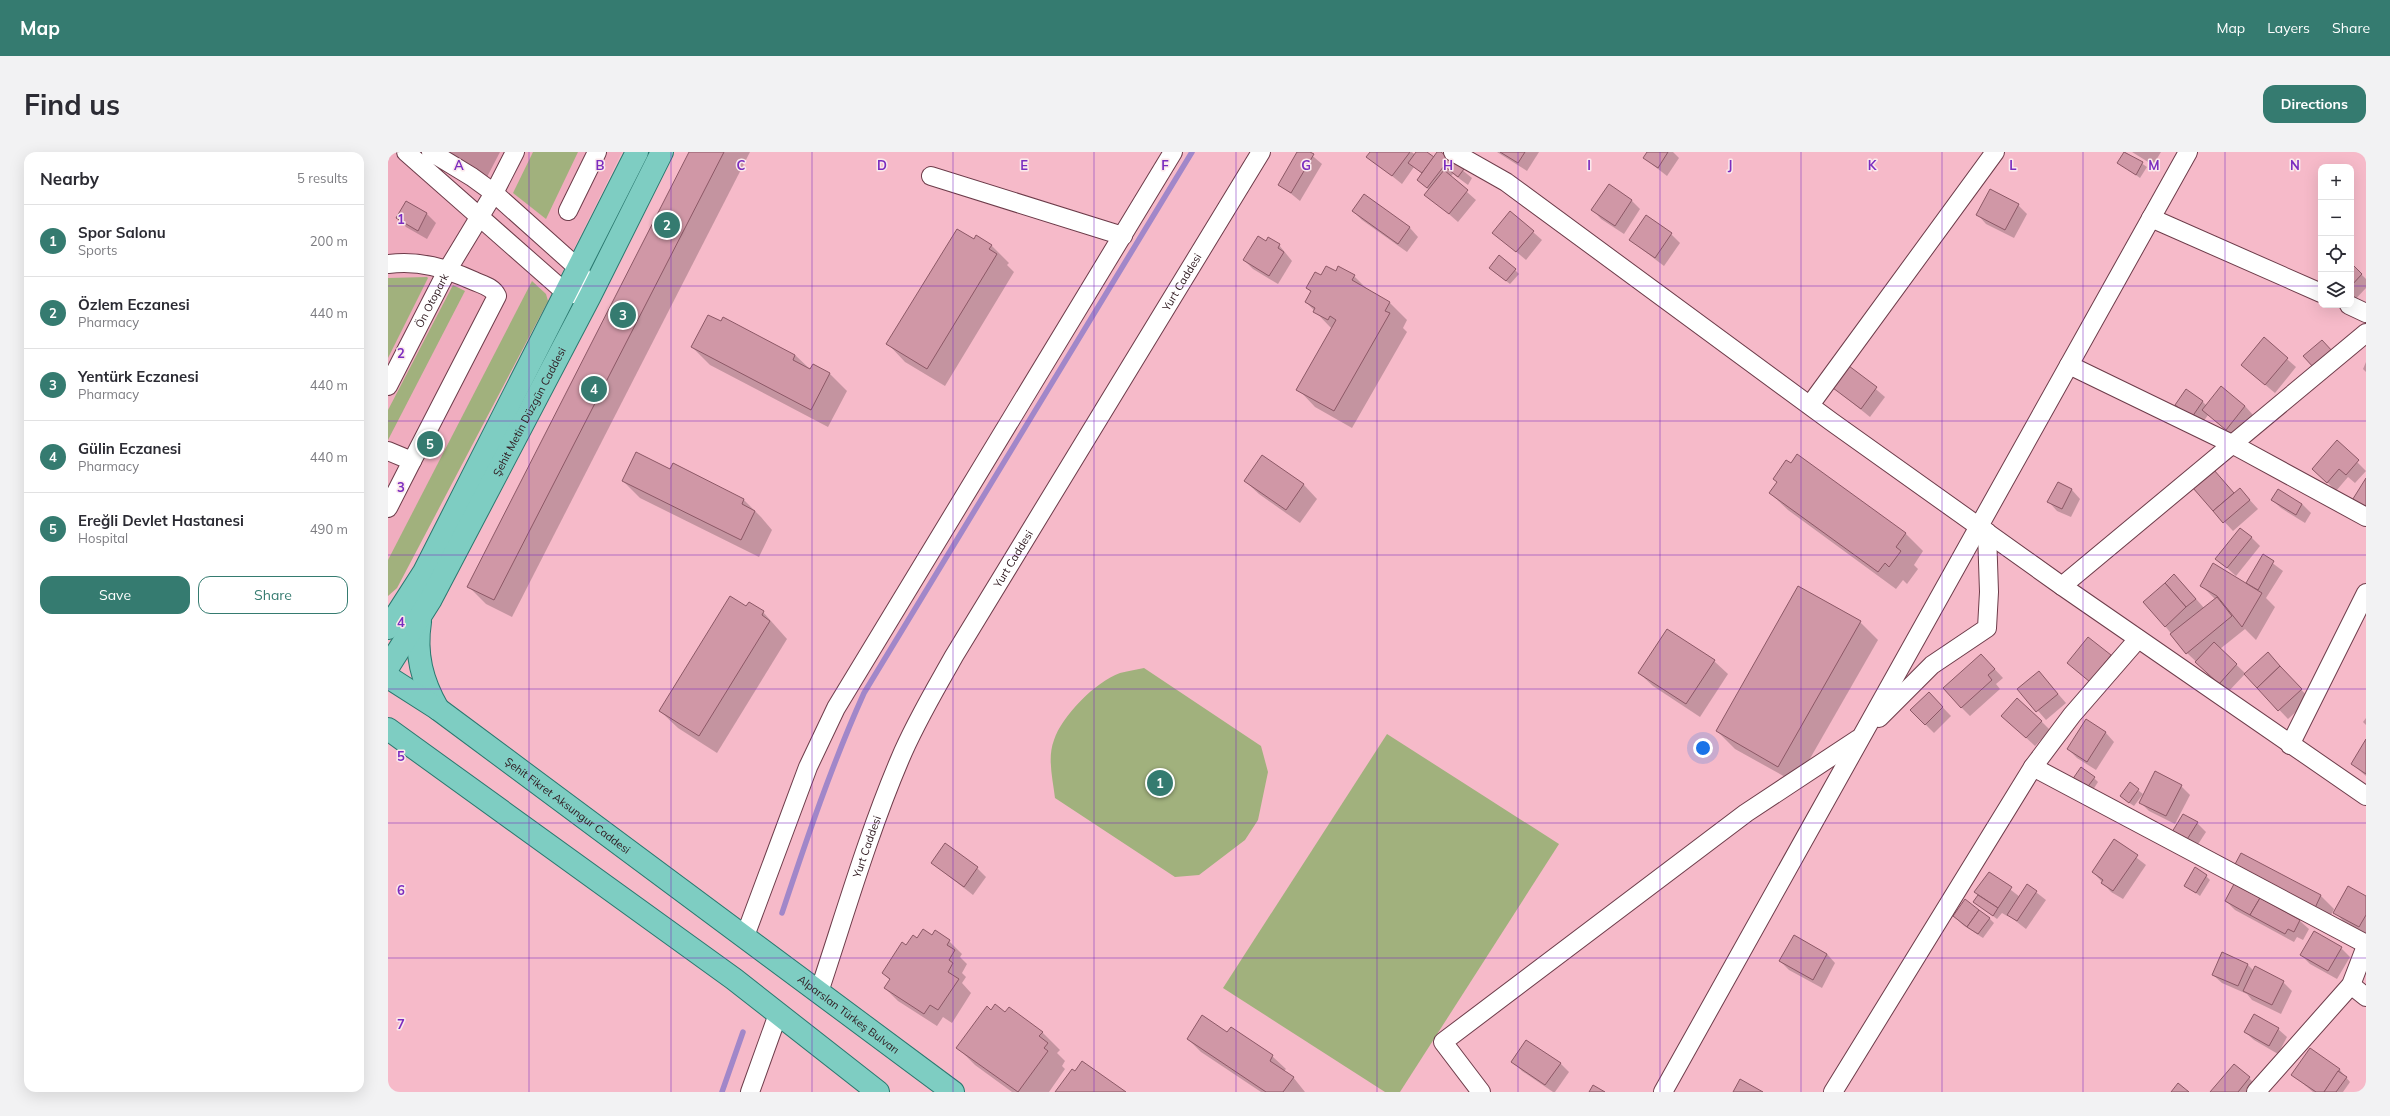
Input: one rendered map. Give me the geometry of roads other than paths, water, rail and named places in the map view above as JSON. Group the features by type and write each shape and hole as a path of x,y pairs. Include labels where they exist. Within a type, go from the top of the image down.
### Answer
{"main road":[{"name":"Şehit Metin Düzgün Caddesi","path":"388,628 395,608 424,572 637,152"},
{"name":"Şehit Metin Düzgün Caddesi","path":"388,667 421,617 590,296 662,152"},
{"path":"421,617 418,638 420,664 430,694 438,709"},
{"name":"Şehit Fikret Aksungur Caddesi","path":"388,677 438,709 745,936"},
{"path":"392,736 734,979 878,1092"},
{"name":"Alparslan Türkeş Bulvarı","path":"745,936 953,1092"}],"street":[{"path":"406,152 566,294 590,296 579,269 494,193 472,177 431,152"},
{"name":"Ön Otopark","path":"388,386 448,269 494,193 515,152"},
{"path":"568,211 597,152"},
{"path":"745,936 808,767 836,708 1173,152"},
{"name":"Yurt Caddesi","path":"819,992 873,827 900,758 921,715 954,656 1261,152"},
{"path":"1453,152 1506,182 1810,405 2062,586 2290,745 2366,796"},
{"path":"1810,405 1996,152"},
{"path":"1663,1092 1863,734 1983,529 2069,365 2188,152"},
{"path":"931,176 1123,236"},
{"path":"2151,218 2318,292"},
{"path":"388,264 422,263 448,269 491,288 497,296 388,508"},
{"path":"2354,307 2366,313"},
{"path":"2062,586 2366,333"},
{"path":"2069,365 2232,444 2366,517"},
{"path":"388,452 412,461"},
{"path":"1481,1092 1443,1042 1746,812 1855,742 1932,665 1986,628 1989,592 1983,529"},
{"path":"2290,745 2366,593"},
{"path":"1833,1092 2033,767 2072,715 2138,639"},
{"path":"2033,767 2366,945 2350,985 2256,1092"},
{"path":"2350,985 2366,997"},
{"path":"750,1092 778,1014"}],"waterway":[{"path":"782,913 810,829 864,693 1192,152"},
{"path":"722,1092 743,1032"}],"place":[{"name":"Özlem Eczanesi","path":"667,225"},
{"name":"Yentürk Eczanesi","path":"623,315"},
{"name":"Gülin Eczanesi","path":"594,389"},
{"name":"Ereğli Devlet Hastanesi","path":"430,444"},
{"name":"Spor Salonu","path":"1160,783"}]}
